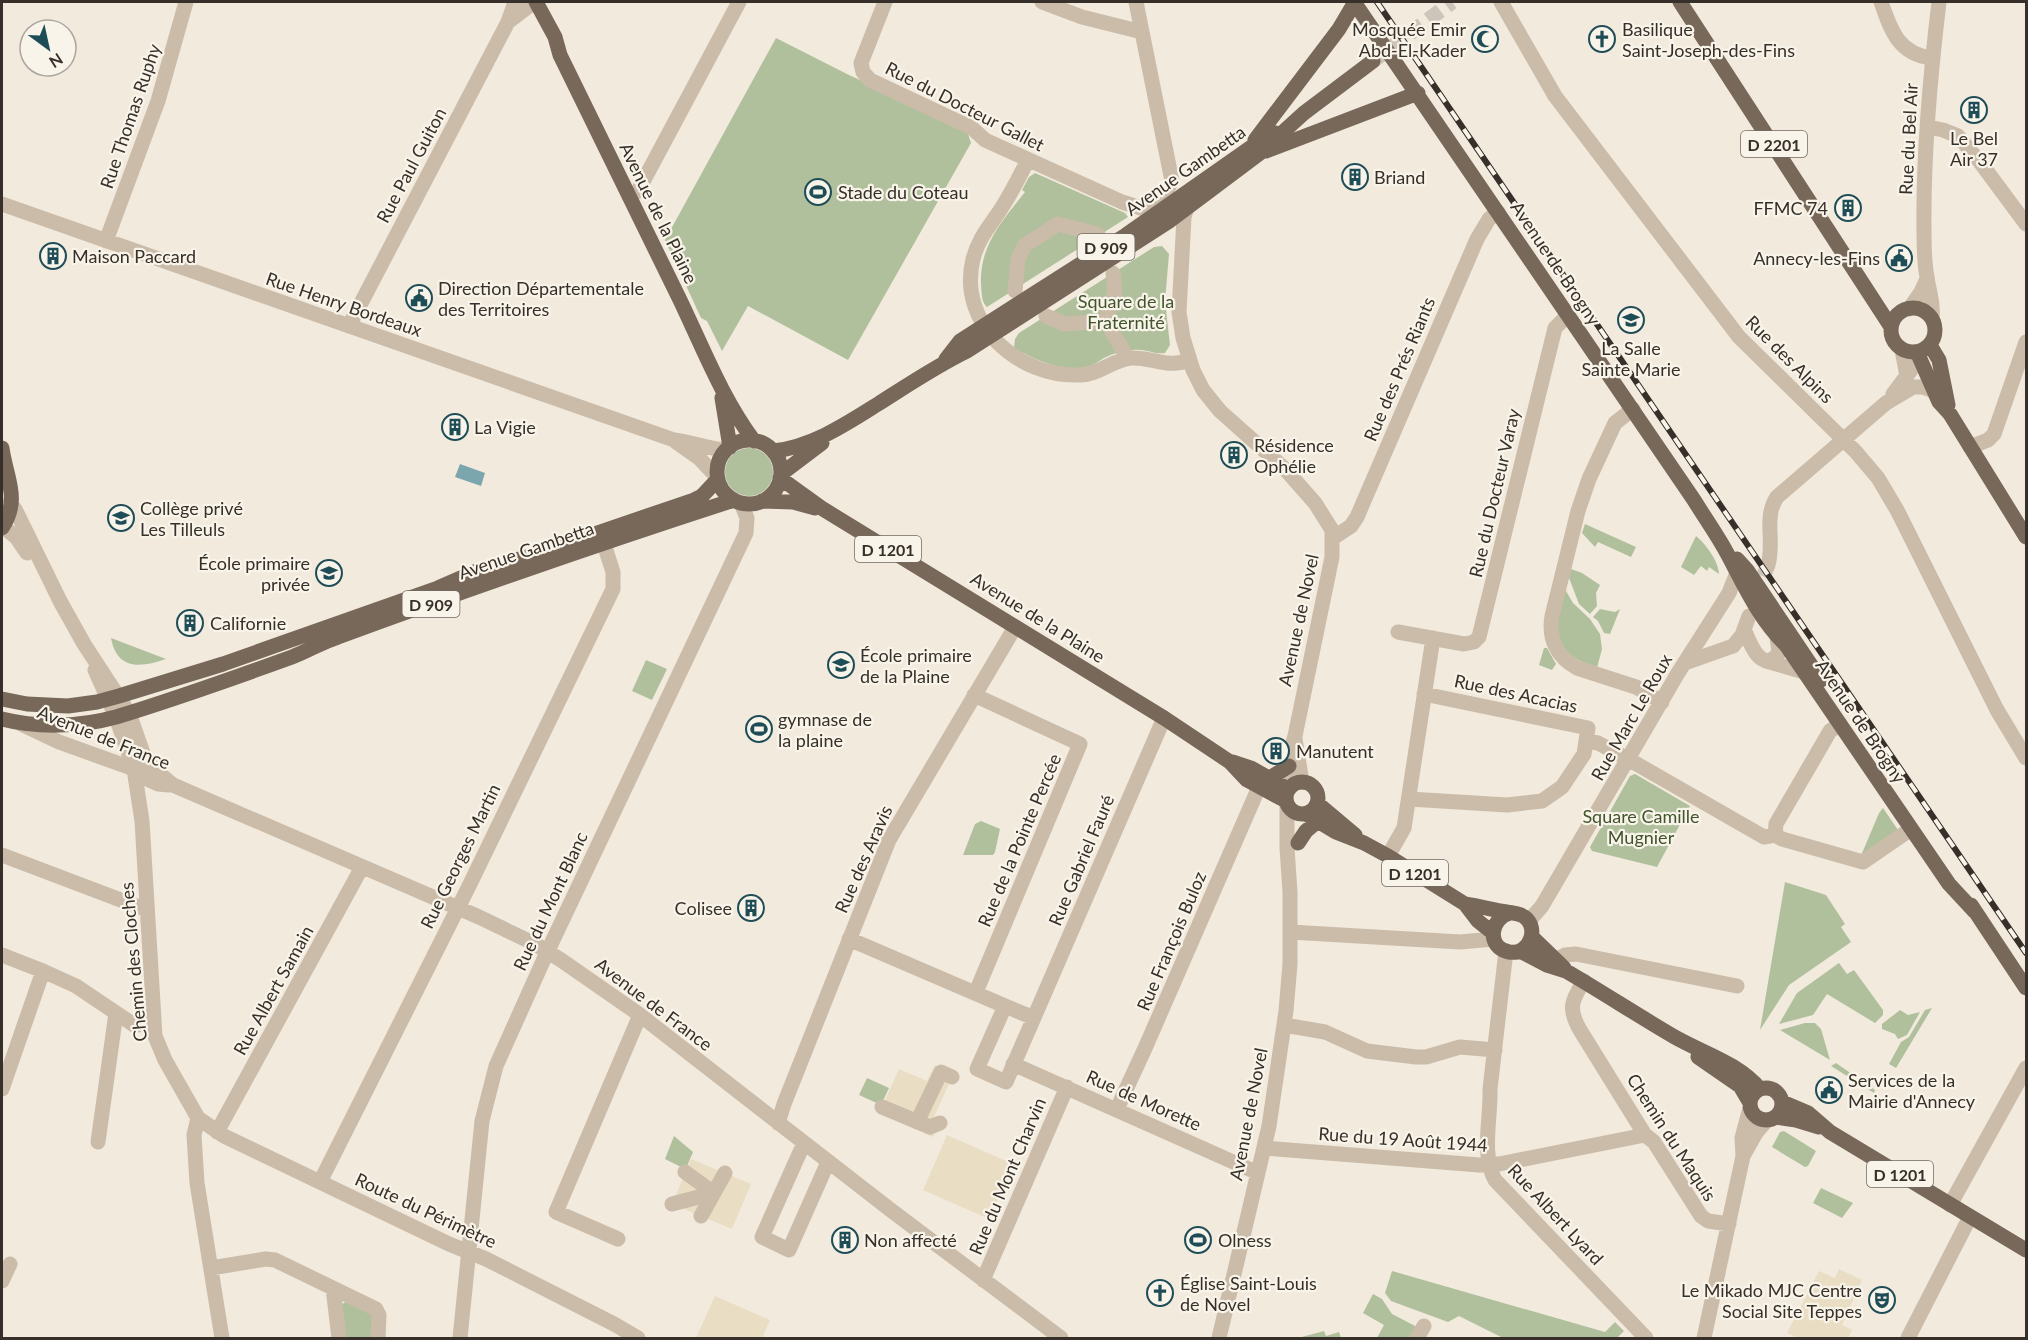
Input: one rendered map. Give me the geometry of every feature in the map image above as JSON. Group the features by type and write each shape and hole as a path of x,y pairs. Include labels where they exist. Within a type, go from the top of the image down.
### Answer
{"main road":[{"name":"Avenue de la Plaine","path":"528,2 548,41 560,55 721,389 754,441"},
{"path":"1355,2 1339,29 1262,129 1256,149 1281,147 1418,93"},
{"name":"Avenue de Brogny","path":"1355,2 1633,409 1741,573 1771,605 1957,879 1975,912 2026,988"},
{"name":"D 2201","path":"1680,2 1891,327"},
{"path":"1339,29 1351,24 1370,24"},
{"name":"Avenue Gambetta","path":"988,331 1187,208 1256,149 1373,61"},
{"name":"Avenue Gambetta","path":"781,476 843,426 942,363 1193,187 1256,149"},
{"path":"1874,299 1905,310 1922,310 1932,318 1936,331 1916,350"},
{"path":"1905,310 1896,316 1891,327 1893,340 1939,360 1950,414"},
{"path":"1916,350 1940,402 1950,414 2026,537"},
{"name":"Avenue de la Plaine","path":"721,389 728,448"},
{"name":"Avenue Gambetta","path":"773,451 800,447 843,426"},
{"path":"754,441 766,445 773,451 780,464 781,476 772,494 762,501 737,502 724,493 718,478 718,465 728,448 738,442 754,441"},
{"path":"2,448 10,486 2,527"},
{"path":"2,481 4,465"},
{"name":"Avenue de la Plaine","path":"781,476 823,509 1164,718 1230,762 1247,780 1264,783 1291,793 1294,812 1309,817"},
{"name":"Avenue Gambetta","path":"118,706 170,680 372,611 492,566 530,556 694,500 702,496 718,478"},
{"name":"Avenue de la Plaine","path":"762,501 793,502 823,509"},
{"name":"Avenue Gambetta","path":"118,706 294,656 336,638 604,544 737,502"},
{"name":"Avenue de Brogny","path":"1741,573 1751,599 1777,637 1804,672 1949,884 1975,912"},
{"path":"1804,672 1811,675 1830,693"},
{"name":"Avenue de France","path":"2,699 33,705 118,706"},
{"name":"Avenue de France","path":"2,719 21,724 89,723 118,706"},
{"path":"1264,783 1289,766"},
{"path":"1291,793 1315,789 1317,803 1309,817 1306,831 1298,843"},
{"name":"D 1201","path":"1317,803 1364,843"},
{"name":"D 1201","path":"1309,817 1388,856 1466,904 1510,913"},
{"name":"D 1201","path":"1466,904 1493,936"},
{"path":"1556,965 1521,915 1504,914 1496,922 1493,936 1498,946 1556,965 1675,1037 1736,1069 1760,1089"},
{"path":"1513,951 1525,948 1530,929"},
{"path":"1675,1037 1704,1062 1740,1086 1758,1118 1796,1120 1830,1132"},
{"path":"1750,1106 1755,1092 1760,1089 1772,1089 1778,1092 1782,1102 1780,1112 1771,1118"},
{"path":"1782,1102 1808,1113 1830,1132"},
{"name":"D 1201","path":"1830,1132 2026,1250"}],"street":[{"name":"Rue Thomas Ruphy","path":"106,241 158,101 186,2"},
{"name":"Rue Paul Guiton","path":"349,326 508,21 528,2"},
{"path":"629,196 638,191 739,2"},
{"name":"Rue du Docteur Gallet","path":"885,2 862,59 861,68 865,76 972,128 985,140 1122,202 1157,213"},
{"path":"1042,2 1074,15 1143,32"},
{"path":"1136,2 1172,181 1158,205 1157,213"},
{"name":"Rue des Alpins","path":"1501,2 1555,96 1738,337 1844,439 1872,471 1892,502 1997,710 2026,758"},
{"path":"1881,2 1893,32 1905,48 1916,55 1932,58"},
{"name":"Rue du Bel Air","path":"1932,318 1932,294 1927,279 1924,206 1932,58 1939,2"},
{"path":"1928,127 1951,132 1958,136 2026,224"},
{"path":"1028,160 1003,205 987,226 974,257 971,275 972,293 976,309 988,331 1006,351 1027,365 1058,374 1087,375 1118,361 1135,358 1169,364 1190,361"},
{"path":"1172,181 1193,187"},
{"name":"Rue du Docteur Gallet","path":"1122,202 1140,225"},
{"name":"Rue Henry Bordeaux","path":"2,204 674,440 695,443 711,449 728,448"},
{"name":"Avenue de Novel","path":"1187,208 1184,217 1179,312 1183,338 1197,380 1212,403 1296,480 1332,530 1332,556 1288,756 1291,793"},
{"name":"Rue des Prés Riants","path":"1333,538 1351,526 1357,517 1477,238 1489,219 1498,212"},
{"path":"1015,291 1017,259 1025,245 1058,224 1096,234 1099,237"},
{"path":"1113,273 1115,291 1106,321 1124,352"},
{"path":"1905,310 1921,292 1927,279"},
{"name":"Rue du Docteur Varay","path":"1398,632 1469,644 1477,640 1555,328 1568,315"},
{"path":"1046,316 1065,324 1106,321"},
{"path":"1970,447 1989,440 1994,434 2026,342"},
{"path":"1886,403 1907,376 1916,350"},
{"path":"1768,565 1771,547 1768,516 1772,504 1781,492 1886,403 1913,387 1934,391"},
{"path":"1633,409 1615,423 1583,495 1552,616 1551,631 1558,652 1570,664 1636,687 1662,702"},
{"name":"Rue Henry Bordeaux","path":"674,440 700,459 718,478"},
{"name":"Rue du Mont Blanc","path":"460,1338 482,1121 489,1087 500,1056 617,802 746,533 747,518 737,502"},
{"name":"Chemin des Cloches","path":"6,506 15,509 47,579 118,706 143,770 142,821 154,1024 161,1052 198,1118"},
{"name":"Chemin des Cloches","path":"2,527 16,537 47,579"},
{"name":"Rue Georges Martin","path":"320,1182 613,589 614,572 604,544"},
{"path":"1724,547 1729,575 1729,593 1746,595 1751,599"},
{"path":"1741,573 1771,605"},
{"name":"Rue Marc Le Roux","path":"1530,929 1628,759 1741,573"},
{"path":"1685,663 1739,639 1746,622 1753,649 1761,659 1804,672"},
{"name":"Rue des Aravis","path":"778,1123 892,834 1015,627"},
{"path":"1708,627 1723,647"},
{"path":"1766,661 1775,658 1779,653 1777,637"},
{"path":"1388,856 1404,832 1433,638"},
{"path":"1695,647 1723,647"},
{"name":"Rue des Acacias","path":"1409,799 1507,805 1542,801 1562,787 1584,754 1586,741 1587,728 1424,694"},
{"name":"Rue de la Pointe Percée","path":"974,695 1080,744 976,993"},
{"name":"Rue Gabriel Fauré","path":"1034,1018 1164,718"},
{"name":"Avenue de France","path":"21,724 59,742 143,770 457,908 548,951 640,1015 828,1162 1061,1338"},
{"path":"1775,835 1776,824 1830,731 1840,724"},
{"name":"Avenue de Novel","path":"1219,1338 1264,1149 1284,1025 1289,976 1290,892 1287,848 1294,736"},
{"name":"Rue des Acacias","path":"1586,741 1598,743 1628,759 1762,837 1775,835 1863,862 1911,829"},
{"name":"Rue François Buloz","path":"1117,1109 1264,783"},
{"name":"Avenue de Novel","path":"1290,892 1298,843"},
{"path":"2,855 147,910"},
{"name":"Rue Albert Samain","path":"217,1132 362,867"},
{"path":"1290,932 1460,942 1493,936"},
{"path":"849,939 1034,1018 1006,1082 977,1069 1005,1006"},
{"name":"Rue Albert Lyard","path":"1513,951 1490,1089 1488,1165 1495,1180 1646,1338"},
{"path":"1556,965 1565,955 1576,954 1737,986"},
{"path":"2,955 76,986 136,1025 154,1024"},
{"path":"2,1089 43,971"},
{"name":"Chemin du Maquis","path":"1584,981 1573,999 1574,1020 1645,1135 1654,1143 1701,1216 1708,1221 1729,1224"},
{"path":"98,1142 116,1013"},
{"path":"618,1239 556,1212 640,1015"},
{"path":"1284,1025 1325,1032 1366,1052 1416,1058 1460,1047 1495,1050"},
{"name":"Rue de Morette","path":"1013,1064 1258,1173"},
{"path":"1950,1205 2026,1068"},
{"path":"917,1122 940,1072 952,1077"},
{"name":"Rue du Mont Charvin","path":"983,1280 1067,1087"},
{"path":"1704,1338 1743,1156 1742,1138 1750,1106"},
{"path":"882,1107 930,1127 940,1123"},
{"path":"198,1118 194,1135 197,1183 222,1338"},
{"name":"Route du Périmètre","path":"198,1118 217,1132 603,1318 638,1338"},
{"path":"1743,1156 1756,1133 1771,1118"},
{"name":"Rue du 19 Août 1944","path":"1264,1149 1488,1165 1645,1135"},
{"path":"804,1143 762,1237 789,1250 828,1162"},
{"path":"685,1172 714,1193"},
{"path":"700,1215 725,1173"},
{"path":"672,1204 714,1193"},
{"path":"1908,1338 1970,1217"},
{"path":"211,1268 272,1259 376,1309 379,1316 378,1338"},
{"path":"2,1281 10,1264"},
{"path":"333,1288 339,1338"}],"green space":[{"name":"Stade du Coteau","path":"776,38 849,75 966,128 971,143 848,360 748,306 722,351 707,321 701,318 665,240"},
{"name":"Square de la Fraternité","path":"1035,173 1125,213 1128,217 987,307 983,300 981,271 988,246 1000,224 1025,192 1022,190 1029,177"},
{"name":"Square de la Fraternité","path":"1162,246 1169,254 1165,301 1170,345 1165,353 1126,351 1116,353 1090,366 1070,368 1041,361 1014,348 1015,339 1019,333 1154,247"},
{"path":"744,448 754,448 769,458 773,472 769,486 763,492 754,496 744,496 729,486 725,477 725,467 735,452"},
{"path":"1585,524 1636,547 1631,557 1598,542 1595,547 1582,533"},
{"path":"1696,536 1711,553 1719,574 1709,567 1707,571 1701,566 1694,575 1681,567"},
{"path":"1571,569 1582,573 1600,585 1596,593 1597,606 1590,614 1579,604 1569,578"},
{"path":"1563,591 1566,591 1573,603 1590,619 1600,634 1602,649 1597,668 1571,655 1559,639 1558,618"},
{"path":"1600,609 1615,612 1620,609 1610,634 1604,633 1598,621 1593,617"},
{"path":"111,638 166,659 147,664 131,664 118,656"},
{"path":"1544,648 1547,648 1556,664 1552,670 1539,665"},
{"path":"646,660 667,669 652,700 632,691"},
{"name":"Square Camille Mugnier","path":"1635,774 1690,806 1657,867 1592,851 1590,847 1630,776"},
{"path":"1883,808 1898,830 1860,858 1879,813"},
{"path":"981,821 1000,829 995,852 993,855 963,855 975,824"},
{"path":"1785,882 1826,895 1845,924 1841,927 1851,942 1789,985 1760,1030"},
{"path":"1839,963 1847,974 1854,970 1883,1010 1883,1015 1875,1023 1827,994 1813,1015 1779,1024 1797,993"},
{"path":"1932,1008 1896,1068 1889,1064 1901,1042 1909,1037 1925,1010"},
{"path":"1900,1010 1908,1015 1920,1012 1907,1035 1898,1039 1895,1034 1882,1029 1882,1024"},
{"path":"1805,1023 1815,1023 1821,1029 1830,1060 1780,1030"},
{"path":"1836,1063 1875,1090 1874,1093 1831,1066"},
{"path":"867,1078 889,1088 881,1105 859,1095"},
{"path":"1784,1131 1816,1151 1808,1166 1805,1167 1772,1147 1780,1132"},
{"path":"674,1136 693,1152 687,1166 683,1168 665,1159"},
{"path":"1821,1188 1853,1203 1842,1218 1813,1203"},
{"path":"1392,1271 1605,1332 1615,1322 1624,1331 1617,1338 1503,1338 1459,1316 1448,1322 1391,1301 1385,1293"},
{"path":"1373,1294 1382,1299 1392,1314 1419,1328 1413,1338 1377,1338 1384,1325 1363,1313"},
{"path":"347,1301 373,1312 373,1338 342,1338 339,1306"},
{"path":"1324,1331 1326,1336 1339,1332 1341,1338 1298,1338"}],"shaded area":[{"path":"935,1065 954,1073 933,1119 940,1123 933,1137 924,1133 926,1130 881,1109 899,1069 927,1081"},
{"path":"947,1135 1013,1164 989,1219 923,1190"},
{"path":"691,1159 751,1184 732,1229 672,1204"},
{"path":"1839,1269 1862,1280 1842,1325 1852,1330 1848,1338 1796,1338 1787,1333 1819,1271 1835,1278"},
{"path":"715,1296 770,1320 762,1338 696,1338"}],"water":[{"path":"460,464 485,473 481,486 455,477"}],"tunnel":[{"path":"1373,61 1452,2"},
{"path":"1755,598 1768,565"}],"railway":[{"path":"1377,2 2026,953"}],"place":[{"name":"Mosquée Emir Abd-El-Kader","path":"1485,39"},
{"name":"Basilique Saint-Joseph-des-Fins","path":"1602,39"},
{"name":"Le Bel Air 37","path":"1974,110"},
{"name":"Briand","path":"1355,177"},
{"name":"Stade du Coteau","path":"818,192"},
{"name":"FFMC 74","path":"1848,208"},
{"name":"Maison Paccard","path":"53,256"},
{"name":"Annecy-les-Fins","path":"1899,258"},
{"name":"Direction Départementale des Territoires","path":"419,298"},
{"name":"La Salle Sainte Marie","path":"1631,320"},
{"name":"La Vigie","path":"455,427"},
{"name":"Résidence Ophélie","path":"1234,455"},
{"name":"Collège privé Les Tilleuls","path":"121,518"},
{"name":"École primaire privée","path":"329,573"},
{"name":"Californie","path":"190,623"},
{"name":"École primaire de la Plaine","path":"841,665"},
{"name":"gymnase de la plaine","path":"759,729"},
{"name":"Manutent","path":"1276,751"},
{"name":"Colisee","path":"751,908"},
{"name":"Services de la Mairie d'Annecy","path":"1829,1090"},
{"name":"Non affecté","path":"845,1240"},
{"name":"Olness","path":"1198,1240"},
{"name":"Église Saint-Louis de Novel","path":"1160,1293"},
{"name":"Le Mikado MJC Centre Social Site Teppes","path":"1882,1300"}]}
